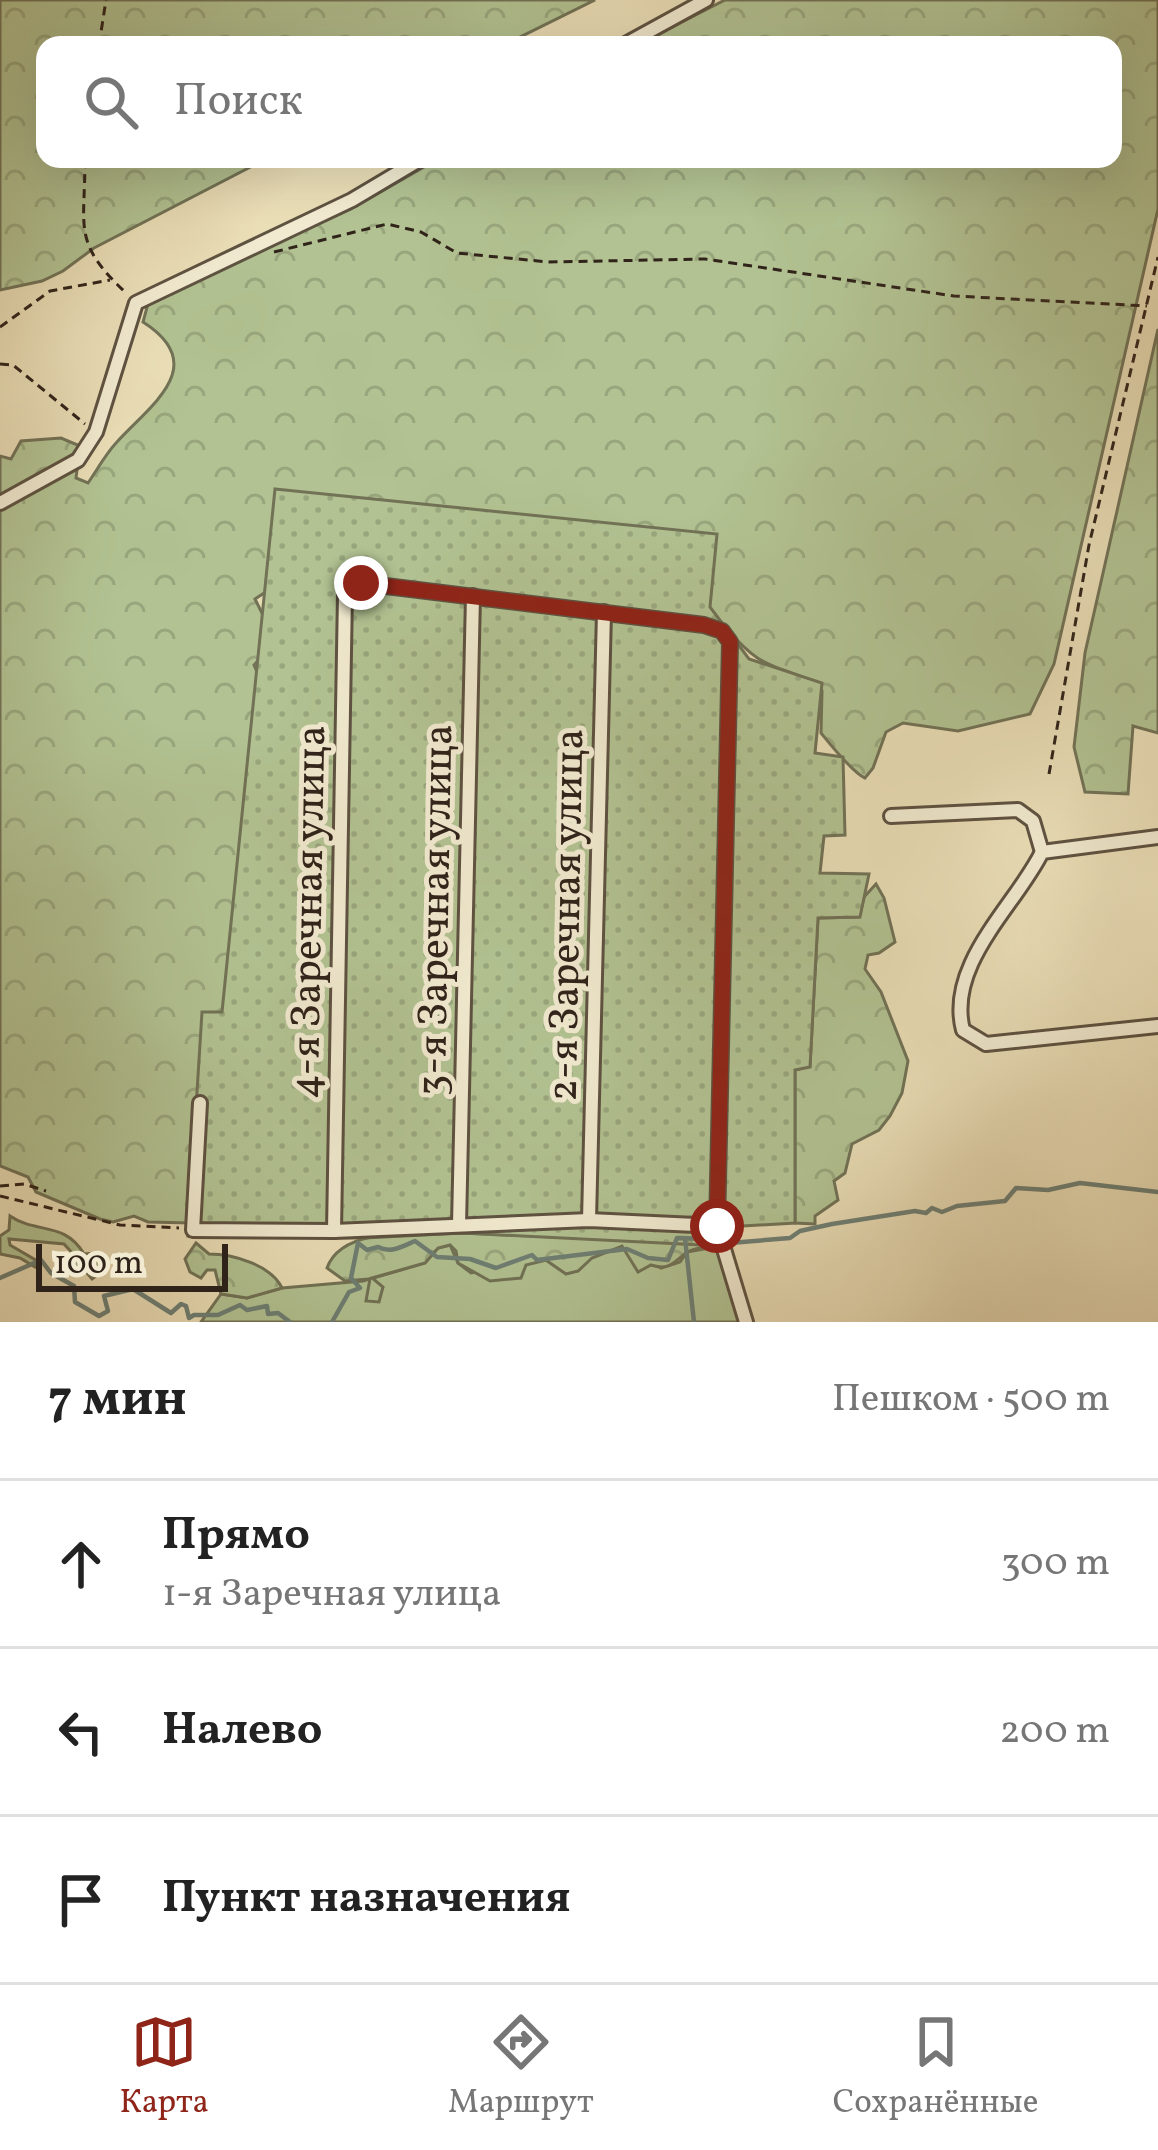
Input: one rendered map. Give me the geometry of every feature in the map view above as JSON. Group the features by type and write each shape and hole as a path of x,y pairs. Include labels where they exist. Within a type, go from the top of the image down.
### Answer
{"street":[{"path":"640,36 706,0"},
{"path":"0,503 78,460 96,433 136,303 352,200 406,168"},
{"name":"4-я Заречная улица","path":"334,1231 345,594 361,583 472,596"},
{"path":"472,596 674,620 722,631 730,642 717,1226 746,1322"},
{"name":"3-я Заречная улица","path":"459,1226 472,596"},
{"name":"2-я Заречная улица","path":"589,1220 604,612"},
{"path":"891,816 1018,810 1033,821 1042,851"},
{"path":"1158,837 1042,851 997,917 961,992 958,1012 963,1030 996,1045 1158,1026"},
{"path":"200,1103 193,1229 334,1231 589,1220 717,1226"}],"path":[{"path":"100,36 106,0"},
{"path":"86,168 85,241 94,263 136,303"},
{"path":"235,256 259,257 387,224 421,232 457,253 548,262 705,259 954,296 1147,306"},
{"path":"1049,774 1089,545 1158,257"},
{"path":"0,327 50,291 112,280"},
{"path":"0,364 13,365 96,433"},
{"path":"0,1186 24,1184 46,1191"},
{"path":"0,1196 120,1225 193,1229"}],"green space":[{"path":"0,0 595,0 522,36 36,36 36,168 249,168 94,248 63,271 0,290"},
{"path":"725,0 1158,0 1158,209 1054,664 1030,714 958,731 903,723 886,732 865,778 821,733 818,684 759,659 726,628 292,575 255,599 276,642 254,665 270,701 263,772 190,1223 148,1222 134,1216 113,1222 36,1192 28,1177 0,1166 0,456 11,459 21,441 61,438 80,446 76,478 88,483 112,448 157,400 173,370 173,354 163,338 143,322 149,300 351,209 422,168 1122,168 1122,36 655,36"},
{"path":"1158,329 1158,733 1133,726 1128,794 1085,792 1074,747 1085,653"},
{"path":"275,489 717,534 710,607 749,659 822,683 815,753 843,757 845,835 824,836 820,873 869,874 860,917 818,918 810,1067 795,1070 795,1223 726,1227 727,1243 721,1246 462,1233 365,1238 188,1236 202,1012 222,1012"},
{"path":"876,884 895,942 868,955 865,969 881,992 908,1061 902,1093 879,1130 852,1144 845,1173 834,1181 838,1200 815,1216 815,1224 795,1223 795,1070 810,1066 818,918 859,917 864,897"},
{"path":"10,1216 68,1237 84,1254 95,1253 104,1270 92,1279 82,1267 71,1272 62,1267 75,1256 64,1244 9,1239 10,1245 39,1262 35,1267 0,1254 0,1236 9,1230"},
{"path":"462,1233 715,1245 689,1251 667,1266 651,1265 638,1272 622,1246 592,1258 578,1271 566,1274 546,1260 526,1265 521,1278 490,1281 458,1263 450,1245 438,1248 425,1263 372,1278 383,1287 379,1302 366,1301 370,1279 345,1281 327,1268 349,1244 366,1238"},
{"path":"196,1243 209,1254 260,1267 282,1288 247,1298 221,1294 215,1270 207,1270 201,1278 190,1272 185,1259"},
{"path":"450,1245 458,1263 471,1273 546,1260 566,1274 578,1271 592,1257 623,1246 661,1268 680,1262 687,1252 721,1246 744,1322 201,1322 221,1294 247,1298 282,1288 363,1281 425,1263 438,1248"}],"waterway":[{"path":"730,1243 790,1238 832,1224 1005,1201 1016,1188 1048,1190 1080,1183 1158,1192"},
{"path":"332,1322 349,1292 360,1288 351,1278 358,1243 367,1250 388,1250 415,1241 437,1257 470,1259 496,1268 532,1255 537,1260 627,1249 668,1260 677,1238 709,1239"},
{"path":"685,1238 694,1322"},
{"path":"0,1278 41,1260 51,1273 74,1286 75,1302 99,1316 108,1311 104,1296 133,1289 171,1313 181,1304 186,1306 189,1318 218,1315 240,1305 247,1310 267,1306 268,1314 278,1313 290,1322"}],"route":[{"path":"361,583 674,620 722,631 730,642 717,1226"}]}
